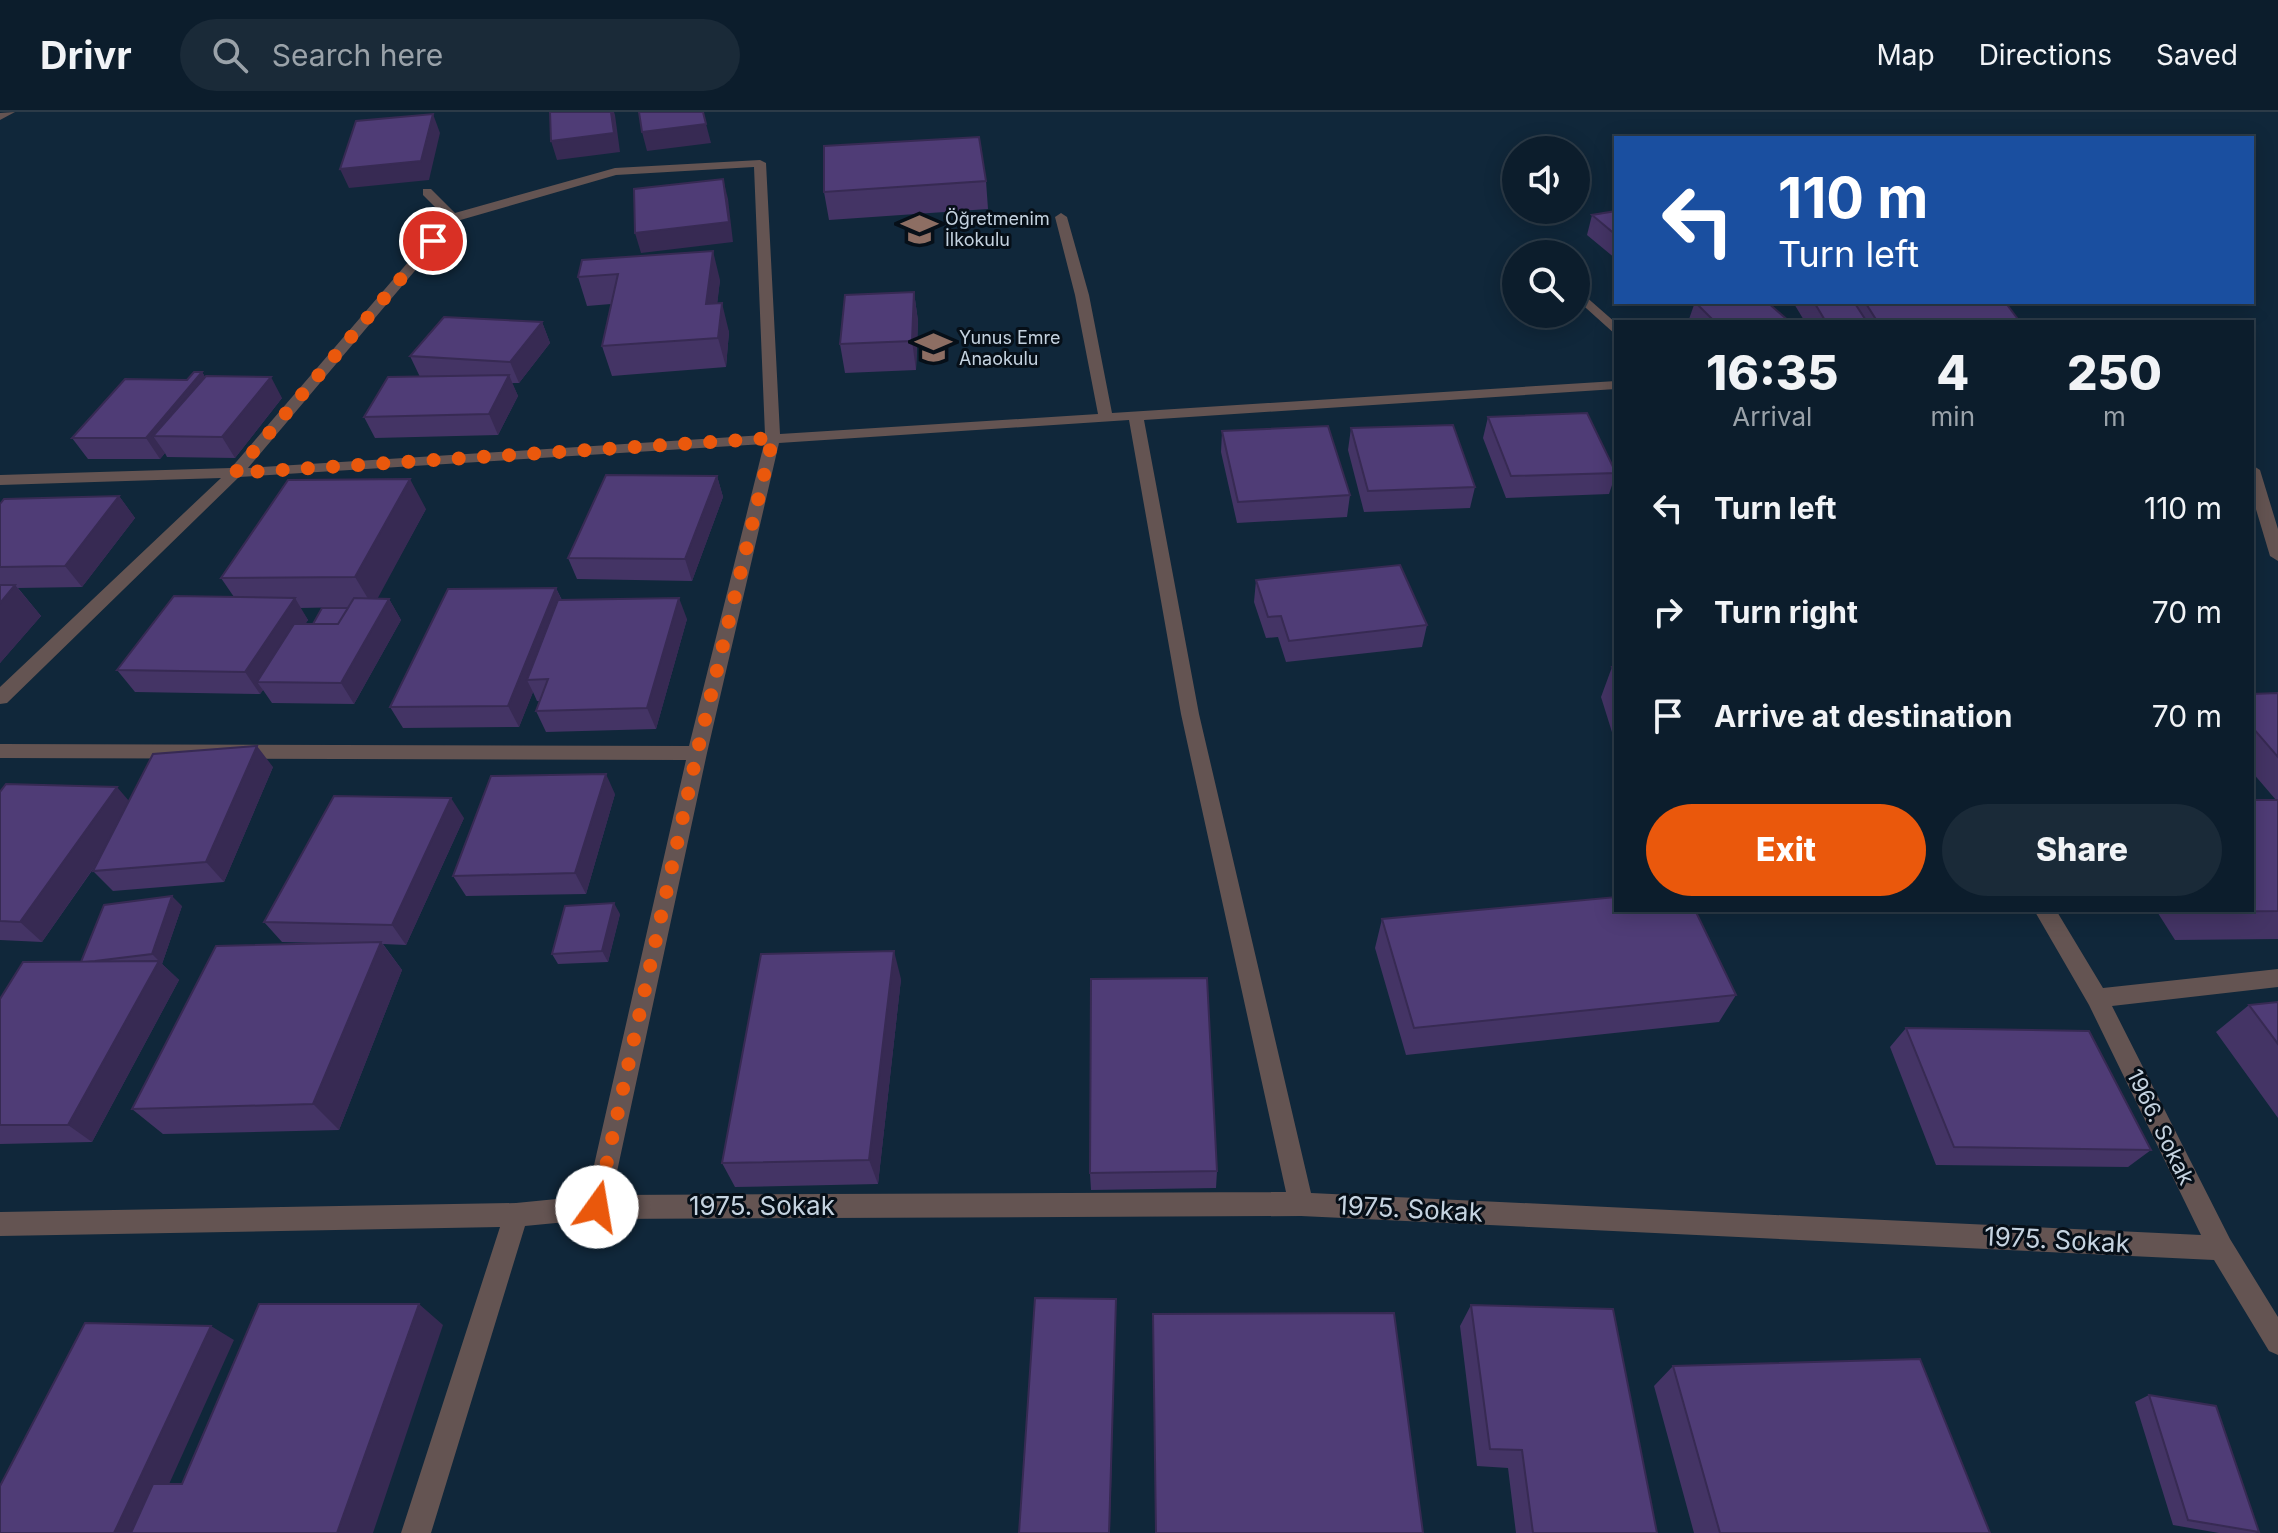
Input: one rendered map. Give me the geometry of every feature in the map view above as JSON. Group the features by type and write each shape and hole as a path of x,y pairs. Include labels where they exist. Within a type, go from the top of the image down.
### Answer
{"street":[{"path":"0,117 10,112"},
{"path":"0,698 235,473 453,218 615,172 760,163 773,438 697,753 597,1207"},
{"path":"427,192 453,218"},
{"path":"1061,217 1082,295 1106,419"},
{"path":"1590,306 1614,329"},
{"path":"0,480 235,473 1136,418 1614,385"},
{"path":"1136,418 1160,574 1206,801 1301,1204"},
{"path":"2254,477 2278,556"},
{"path":"0,751 697,753"},
{"name":"1966. Sokak","path":"2046,912 2097,998 2221,1248 2278,1342"},
{"path":"2097,998 2278,978"},
{"name":"1975. Sokak","path":"0,1224 516,1215 597,1207 1301,1204 2221,1248"},
{"path":"416,1533 516,1215"}],"building":[{"path":"550,112 611,112 614,133 551,141"},
{"path":"639,112 703,112 706,124 642,132"},
{"path":"433,114 421,161 340,169 356,121"},
{"path":"979,137 986,181 824,192 824,146"},
{"path":"723,179 729,222 635,233 634,189"},
{"path":"1614,211 1614,233 1592,215"},
{"path":"713,251 706,304 722,303 718,338 602,346 618,274 578,277 582,260"},
{"path":"914,292 912,341 840,344 845,295"},
{"path":"1697,304 1769,304 1788,320 1713,320"},
{"path":"1815,304 1855,304 1866,320 1825,320"},
{"path":"1866,304 2006,304 2018,320 1876,320"},
{"path":"444,317 542,322 510,362 410,356"},
{"path":"194,372 202,372 146,438 72,438 125,379 187,380"},
{"path":"509,375 489,414 364,417 388,377"},
{"path":"206,376 271,377 222,437 153,436"},
{"path":"1587,413 1614,473 1511,476 1488,417"},
{"path":"1453,425 1475,487 1368,491 1351,428"},
{"path":"1328,426 1350,495 1238,502 1222,431"},
{"path":"606,475 717,476 685,559 568,558"},
{"path":"410,479 355,577 221,578 288,480"},
{"path":"119,496 65,566 0,567 0,504 4,499"},
{"path":"1400,565 1427,625 1289,641 1281,616 1268,617 1256,580"},
{"path":"0,585 15,585 0,603"},
{"path":"556,588 508,706 390,707 448,589"},
{"path":"174,596 295,598 245,672 117,670"},
{"path":"354,598 389,599 341,683 257,682 294,624 338,624"},
{"path":"679,598 647,708 536,711 548,679 527,680 558,600"},
{"path":"322,608 348,608 338,624 313,624"},
{"path":"2278,693 2278,757 2254,729 2254,694"},
{"path":"257,746 206,862 93,871 153,754"},
{"path":"606,774 575,873 453,876 491,776"},
{"path":"6,784 117,787 20,922 0,921 0,792"},
{"path":"334,796 451,798 392,925 264,922"},
{"path":"2254,800 2278,800 2278,911 2254,911"},
{"path":"172,896 152,954 81,962 104,905"},
{"path":"1614,897 1614,912 1696,912 1736,995 1414,1028 1382,919"},
{"path":"614,903 602,951 552,954 565,906"},
{"path":"381,942 313,1104 132,1109 216,946"},
{"path":"894,951 869,1160 722,1163 761,954"},
{"path":"159,961 68,1125 0,1125 0,999 23,962"},
{"path":"1207,978 1217,1171 1090,1173 1091,979"},
{"path":"2278,1002 2278,1044 2249,1005"},
{"path":"1906,1028 2089,1031 2151,1150 1954,1147"},
{"path":"1035,1298 1116,1299 1109,1533 1019,1533"},
{"path":"259,1304 419,1304 337,1533 131,1533 153,1484 182,1484"},
{"path":"1471,1305 1613,1309 1657,1533 1533,1533 1522,1450 1490,1449"},
{"path":"1394,1313 1423,1533 1156,1533 1153,1314"},
{"path":"85,1323 211,1326 114,1533 0,1533 0,1486"},
{"path":"1920,1359 1990,1533 1720,1533 1673,1366"},
{"path":"2149,1395 2216,1406 2259,1532 2188,1520"}],"place":[{"name":"Öğretmenim İlkokulu","path":"919,229"},
{"name":"Yunus Emre Anaokulu","path":"933,348"}],"route":[{"path":"433,241 235,473 773,438 697,753 597,1207"}]}
